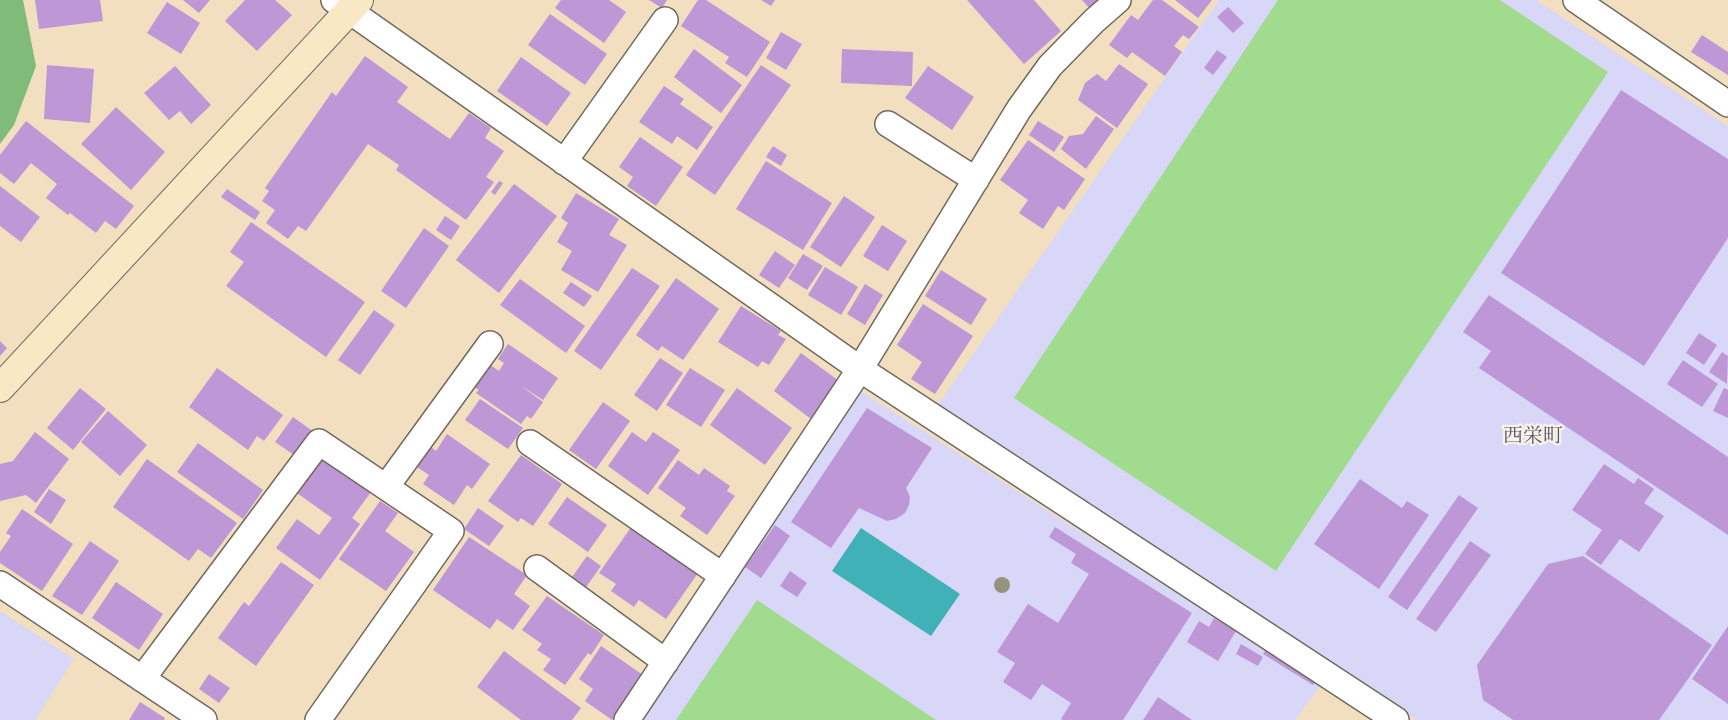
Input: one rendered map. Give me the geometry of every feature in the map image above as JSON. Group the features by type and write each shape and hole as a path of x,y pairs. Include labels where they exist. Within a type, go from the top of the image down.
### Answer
{"street":[{"path":"626,720 860,369 1019,109 1050,66 1094,21 1118,0"},
{"path":"1576,0 1728,104"},
{"path":"0,388 347,4 564,162 860,369 1396,720"},
{"path":"564,162 664,20"},
{"path":"888,124 976,180"},
{"path":"386,487 490,344"},
{"path":"142,679 319,442 451,531 318,720"},
{"path":"530,442 723,576"},
{"path":"537,568 666,662"},
{"path":"0,584 204,720"}],"shaded area":[{"path":"1219,0 1536,0 1728,126 1728,720 1417,720 937,406"},
{"path":"859,390 1321,685 1295,720 644,720"},
{"path":"0,611 74,659 35,720 0,720"}],"green space":[{"path":"0,0 23,0 36,66 14,125 0,144"},
{"path":"1278,0 1500,0 1608,72 1276,571 1014,398"},
{"path":"757,600 936,720 676,720"}],"water":[{"path":"861,528 960,594 931,636 832,571"}],"building":[{"path":"35,0 100,0 103,21 39,29"},
{"path":"183,0 210,0 199,13"},
{"path":"245,0 275,0 292,15 257,51 225,21"},
{"path":"561,0 609,0 626,12 604,43 555,8"},
{"path":"649,0 667,0 662,8"},
{"path":"698,0 706,0 770,42 747,77 725,63 729,57 681,26"},
{"path":"761,0 775,0 771,6"},
{"path":"967,0 1034,0 1061,31 1024,64"},
{"path":"1082,0 1102,0 1091,10"},
{"path":"1153,0 1162,0 1199,27 1189,39 1183,35 1174,46 1182,52 1165,76 1132,52 1127,58 1109,45 1131,15 1138,20"},
{"path":"1175,0 1212,0 1198,18"},
{"path":"167,2 200,23 181,54 147,33"},
{"path":"1228,7 1244,23 1233,33 1217,17"},
{"path":"550,14 607,54 585,85 528,45"},
{"path":"781,32 802,44 786,70 766,58"},
{"path":"1702,35 1728,52 1728,75 1691,52"},
{"path":"694,49 742,85 721,113 674,77"},
{"path":"842,49 913,52 912,86 841,83"},
{"path":"1217,50 1227,57 1213,75 1204,68"},
{"path":"365,56 408,87 397,102 450,139 469,113 491,128 485,138 504,151 486,177 494,182 466,220 396,170 399,165 368,144 306,231 298,226 288,239 266,223 275,210 262,201 269,191 265,188 332,92 336,96"},
{"path":"521,57 571,93 547,126 497,91"},
{"path":"1119,64 1148,84 1117,128 1078,100 1085,83 1097,74 1106,81"},
{"path":"47,65 94,69 90,123 44,119"},
{"path":"761,65 791,85 715,195 686,175"},
{"path":"175,66 211,105 191,124 180,111 169,120 144,93"},
{"path":"928,66 974,97 952,130 905,98"},
{"path":"664,86 684,99 680,104 713,127 697,150 677,136 672,144 639,122"},
{"path":"1621,90 1728,159 1728,238 1644,366 1501,273"},
{"path":"116,107 165,152 131,190 81,144"},
{"path":"1096,116 1114,129 1086,169 1061,149 1069,136 1083,134"},
{"path":"26,121 134,206 116,229 105,221 96,233 46,198 57,184 31,163 14,184 0,173 0,155"},
{"path":"1038,121 1064,137 1054,152 1029,135"},
{"path":"640,137 683,167 656,206 627,186 633,177 619,167"},
{"path":"1028,140 1085,179 1064,210 1058,206 1043,229 1019,213 1028,200 1000,180"},
{"path":"773,146 787,155 781,166 766,157"},
{"path":"766,161 832,203 803,250 736,209"},
{"path":"499,181 503,183 495,195 491,192"},
{"path":"514,184 557,216 499,293 456,260"},
{"path":"0,186 40,217 21,242 0,226"},
{"path":"227,189 260,212 255,220 221,197"},
{"path":"576,193 619,219 609,235 627,245 598,292 561,270 572,251 557,242 568,223 561,218"},
{"path":"844,196 875,217 841,267 810,247"},
{"path":"445,216 460,226 451,240 436,230"},
{"path":"251,222 365,302 326,357 226,286 244,262 230,252"},
{"path":"882,225 907,241 888,271 863,256"},
{"path":"424,228 449,246 406,308 381,291"},
{"path":"775,251 795,265 779,288 759,275"},
{"path":"803,254 823,266 807,290 788,278"},
{"path":"825,267 858,287 841,315 808,295"},
{"path":"632,268 660,286 601,370 574,351"},
{"path":"941,270 987,299 971,325 925,296"},
{"path":"676,278 719,309 683,360 662,346 658,351 636,335"},
{"path":"520,279 585,326 566,353 500,305"},
{"path":"571,282 592,296 584,307 563,293"},
{"path":"865,284 883,295 865,325 847,314"},
{"path":"1489,295 1728,457 1728,535 1479,368 1491,351 1463,332"},
{"path":"923,304 973,336 935,394 911,379 922,362 897,345"},
{"path":"741,306 781,331 778,335 786,339 769,365 762,361 758,367 718,342"},
{"path":"374,310 395,325 360,375 338,360"},
{"path":"1699,333 1717,345 1704,365 1686,353"},
{"path":"0,341 7,348 0,356"},
{"path":"508,344 558,378 543,400 520,385 543,402 531,419 527,416 521,424 476,393 479,390 471,385 486,362 499,371 504,363 498,359"},
{"path":"1722,352 1728,356 1727,384 1709,372"},
{"path":"801,353 839,381 811,419 774,391"},
{"path":"660,358 683,373 657,411 634,395"},
{"path":"1683,360 1718,384 1702,407 1667,384"},
{"path":"217,368 283,415 264,441 257,436 248,450 189,407"},
{"path":"690,368 725,390 701,427 666,405"},
{"path":"80,388 106,409 73,450 47,428"},
{"path":"737,388 792,428 765,465 710,425"},
{"path":"1724,388 1728,390 1728,418 1713,411"},
{"path":"480,399 523,428 508,449 465,420"},
{"path":"603,402 630,421 596,469 569,450"},
{"path":"867,408 932,448 906,488 910,497 905,513 896,519 887,521 859,508 831,548 791,522"},
{"path":"108,411 147,445 120,476 81,442"},
{"path":"293,417 314,432 297,457 275,442"},
{"path":"35,432 69,459 36,503 26,495 0,501 0,464 13,461"},
{"path":"632,432 646,442 653,432 680,450 648,495 608,466"},
{"path":"447,434 490,464 472,489 467,485 454,505 423,484 429,475 417,467 431,447 436,451"},
{"path":"198,443 263,490 243,519 177,472"},
{"path":"521,455 562,484 533,526 521,518 518,522 488,501"},
{"path":"323,458 371,492 352,518 360,524 320,580 276,548 297,519 319,535 332,518 297,493"},
{"path":"147,459 237,523 211,558 198,549 189,561 113,507"},
{"path":"678,460 699,475 704,468 730,486 727,491 735,496 707,535 680,516 686,508 658,488"},
{"path":"1604,464 1634,484 1638,478 1654,489 1644,503 1664,516 1639,552 1620,539 1601,565 1585,554 1602,530 1572,510"},
{"path":"1360,479 1402,508 1407,501 1429,515 1379,589 1314,544"},
{"path":"49,489 66,500 51,524 34,512"},
{"path":"1459,495 1478,508 1407,610 1388,597"},
{"path":"567,497 607,525 588,552 548,524"},
{"path":"380,501 398,513 385,531 414,552 386,591 339,559"},
{"path":"478,508 504,526 489,546 464,529"},
{"path":"22,509 73,544 42,591 0,563 0,552 11,536 6,533"},
{"path":"775,525 790,536 761,578 745,567"},
{"path":"632,526 698,573 666,619 639,600 634,607 611,591 616,584 599,573"},
{"path":"1055,527 1192,613 1123,720 1063,720 1061,719 1071,703 1042,684 1031,700 1003,682 1015,663 997,652 1028,604 1058,623 1089,574 1071,563 1076,554 1049,537"},
{"path":"469,537 527,575 514,594 530,606 513,630 497,619 490,629 433,590"},
{"path":"90,541 119,561 82,615 52,596"},
{"path":"1470,541 1491,555 1436,632 1416,619"},
{"path":"587,556 601,566 584,590 570,580"},
{"path":"1583,556 1712,645 1659,720 1513,720 1483,700 1477,665 1548,564"},
{"path":"281,562 314,585 256,666 218,638 244,602 249,606"},
{"path":"790,571 807,583 797,597 780,586"},
{"path":"116,582 163,614 139,650 92,618"},
{"path":"547,596 604,635 591,655 588,653 565,685 543,670 551,659 537,650 542,644 522,630"},
{"path":"1214,618 1236,631 1218,661 1187,642 1199,621 1209,627"},
{"path":"1728,626 1728,704 1692,679"},
{"path":"1241,644 1263,657 1258,666 1236,654"},
{"path":"1269,644 1319,675 1313,685 1263,654"},
{"path":"601,646 643,675 612,720 585,701 593,689 579,679"},
{"path":"504,651 581,708 572,720 521,720 477,687"},
{"path":"209,674 230,688 219,703 199,689"},
{"path":"1158,697 1192,720 1143,720"},
{"path":"140,702 165,718 164,720 129,720"}],"district":[{"name":"西栄町","path":"1533,437"}]}
